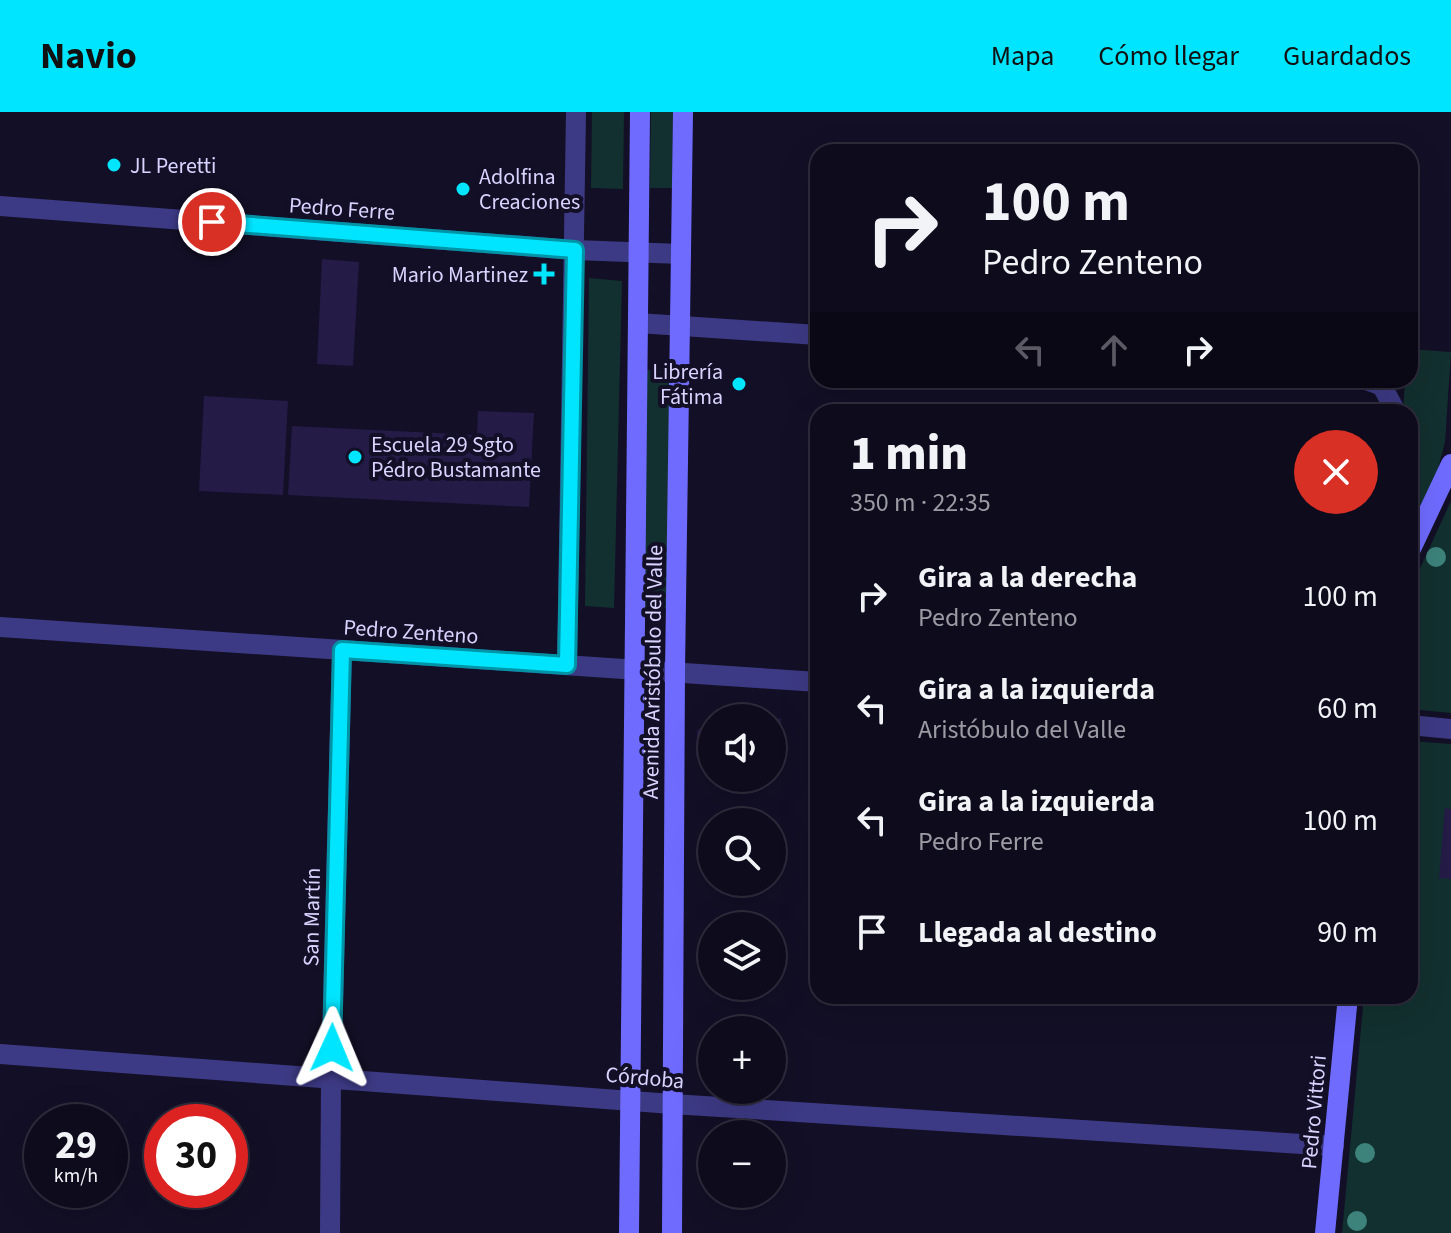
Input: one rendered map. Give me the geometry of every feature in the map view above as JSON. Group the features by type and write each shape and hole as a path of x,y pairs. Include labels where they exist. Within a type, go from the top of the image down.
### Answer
{"main road":[{"name":"Avenida Aristóbulo del Valle","path":"629,1233 640,112"},
{"name":"Avenida Aristóbulo del Valle","path":"672,1233 675,671 683,112"},
{"path":"1418,534 1451,464"},
{"name":"Pedro Vittori","path":"1325,1233 1347,1004"}],"street":[{"path":"567,665 576,112"},
{"name":"Pedro Ferre","path":"0,206 575,250 681,254"},
{"path":"638,323 810,334"},
{"path":"1378,388 1390,404"},
{"name":"Pedro Zenteno","path":"0,627 810,681"},
{"name":"San Martín","path":"330,1233 342,650"},
{"path":"1418,726 1451,729"},
{"name":"Córdoba","path":"0,1054 672,1104 1334,1146"}],"green space":[{"path":"592,112 624,112 623,189 591,188"},
{"path":"651,112 673,112 672,188 650,188"},
{"path":"589,278 622,281 614,608 585,606"},
{"path":"1418,350 1451,352 1445,442 1437,473 1418,512 1418,404 1404,404 1404,388 1418,388"},
{"path":"647,370 672,371 667,608 644,607"},
{"path":"1451,501 1451,713 1418,710 1418,573"},
{"path":"1418,742 1451,744 1451,1233 1342,1233 1363,1004 1418,1004"}],"building":[{"path":"322,259 359,262 353,366 317,364"},
{"path":"204,396 288,401 283,495 199,491"},
{"path":"478,411 534,413 529,507 288,495 292,426 477,435"},
{"path":"1445,808 1451,809 1451,879 1439,878"}],"place":[{"name":"JL Peretti","path":"114,165"},
{"name":"Adolfina Creaciones","path":"463,189"},
{"name":"Mario Martinez","path":"544,274"},
{"name":"Librería Fátima","path":"739,384"},
{"name":"Escuela 29 Sgto Pédro Bustamante","path":"355,457"}],"route":[{"path":"212,222 575,250 567,665 342,650 332,1048"}]}
